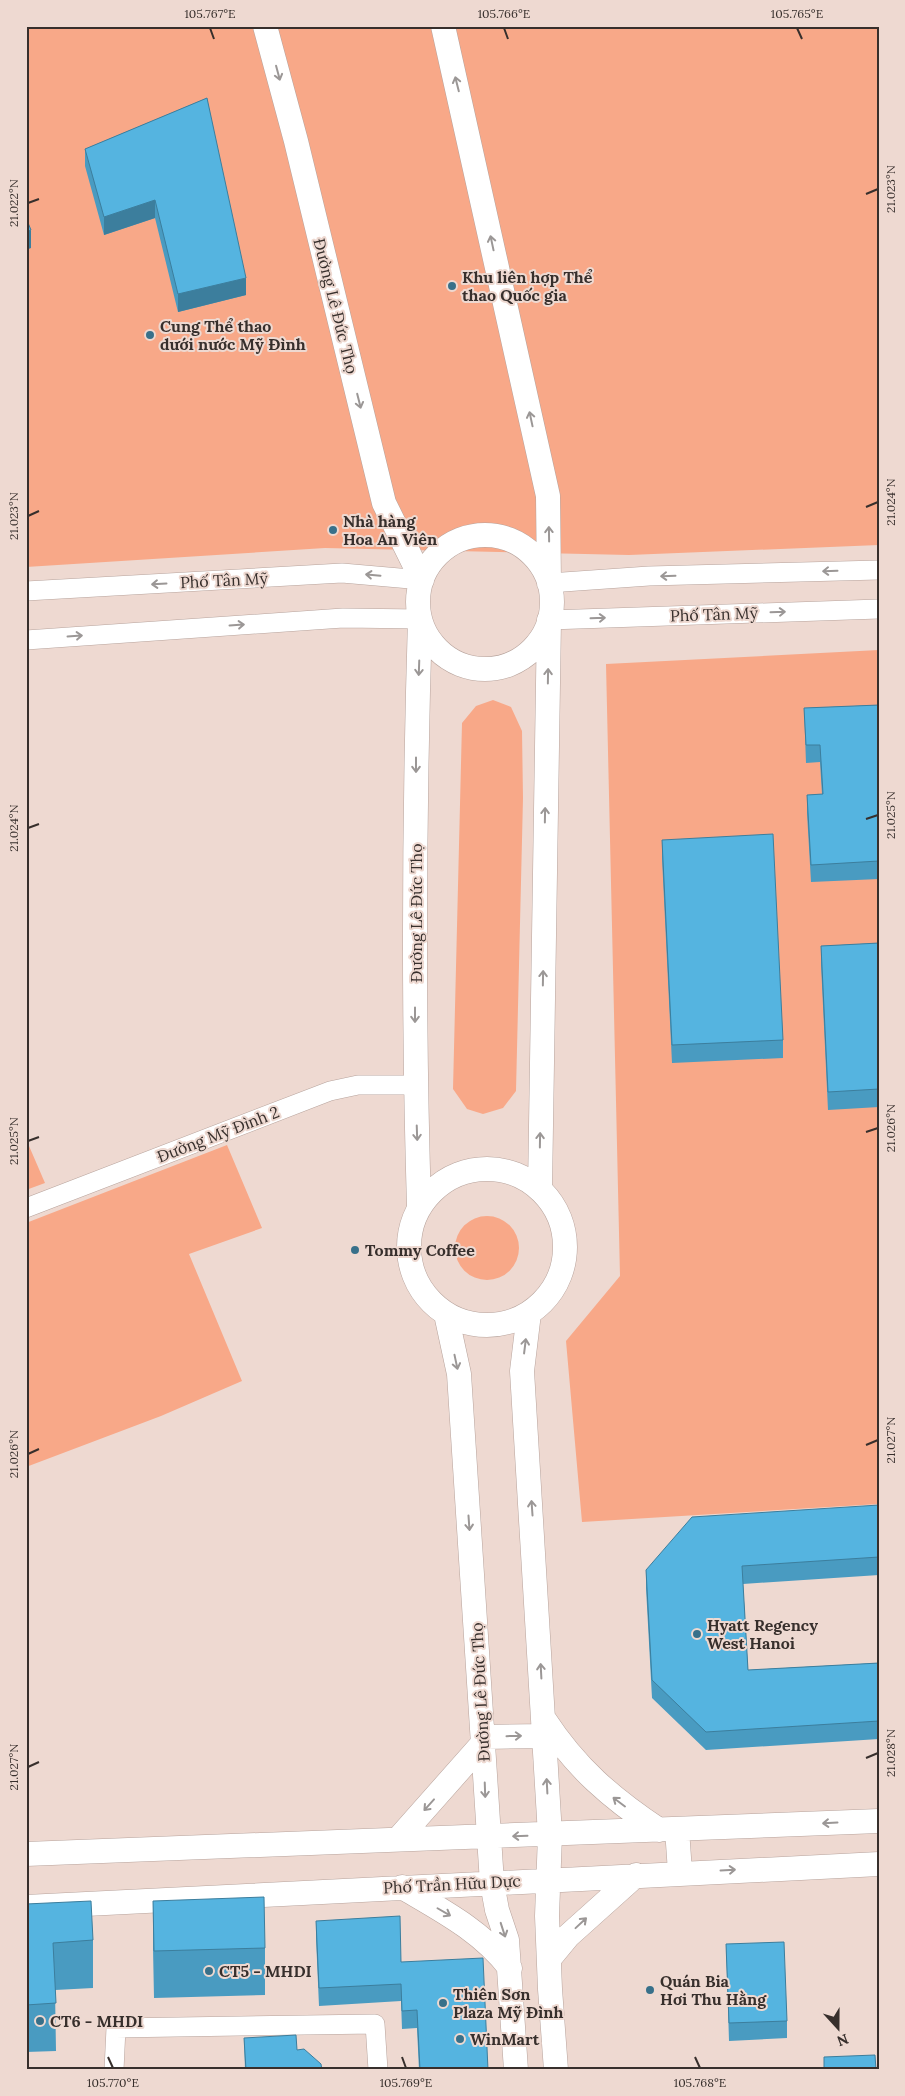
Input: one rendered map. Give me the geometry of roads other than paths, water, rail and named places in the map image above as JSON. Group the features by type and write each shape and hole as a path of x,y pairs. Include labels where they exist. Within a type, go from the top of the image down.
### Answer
{"main road":[{"name":"Đường Lê Đức Thọ","path":"265,26 296,141 384,503 422,580"},
{"path":"443,26 548,496 549,583 552,609 546,630 534,649 516,662 494,668 472,668 452,660 434,646 422,628 417,606 422,580 429,564 445,547 465,537 487,534 509,538 528,550 543,566 549,583"},
{"name":"Đường Lê Đức Thọ","path":"419,1206 415,1085 416,728 420,619"},
{"path":"540,1189 549,620"},
{"path":"482,1169 503,1170 522,1177 540,1189 551,1202 563,1226 565,1253 560,1276 547,1297 529,1313 502,1324 473,1324 446,1314 428,1299 416,1281 409,1260 409,1237 419,1206 443,1182 462,1173 482,1169"},
{"path":"529,1313 522,1371 550,1835 550,1880 547,1916 556,2070"},
{"name":"Đường Lê Đức Thọ","path":"446,1314 459,1374 492,1883 497,1910 507,1940 516,2070"},
{"path":"399,1838 484,1740 544,1728"},
{"path":"544,1728 571,1758 616,1801 668,1830 680,1872"},
{"path":"26,1854 399,1838 550,1835 879,1821"},
{"name":"Phố Trần Hữu Dực","path":"26,1906 402,1888 680,1872 879,1864"},
{"path":"549,1959 568,1936 636,1875"},
{"path":"402,1888 470,1929 489,1944 511,1979 550,1989"}],"street":[{"path":"549,583 649,576 879,570"},
{"name":"Phố Tân Mỹ","path":"26,591 342,572 422,580"},
{"name":"Phố Tân Mỹ","path":"549,620 879,609"},
{"path":"26,640 343,618 420,619"},
{"name":"Đường Mỹ Đình 2","path":"26,1208 330,1091 358,1085 415,1085"},
{"path":"114,2070 116,2028 375,2024 378,2070"}],"place":[{"name":"Khu liên hợp Thể thao Quốc gia","path":"452,286"},
{"name":"Cung Thể thao dưới nước Mỹ Đình","path":"150,335"},
{"name":"Nhà hàng Hoa An Viên","path":"333,530"},
{"name":"Tommy Coffee","path":"355,1250"},
{"name":"Hyatt Regency West Hanoi","path":"697,1634"},
{"name":"CT5 - MHDI","path":"209,1971"},
{"name":"Quán Bia Hơi Thu Hằng","path":"650,1990"},
{"name":"Thiên Sơn Plaza Mỹ Đình","path":"443,2003"},
{"name":"CT6 - MHDI","path":"40,2021"},
{"name":"WinMart","path":"460,2039"}]}
